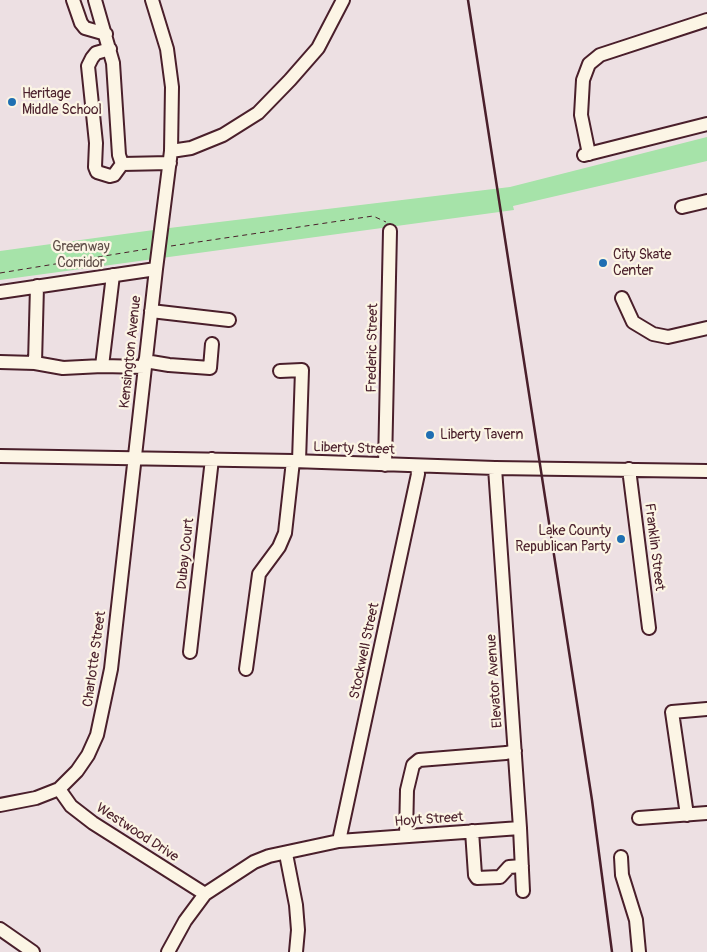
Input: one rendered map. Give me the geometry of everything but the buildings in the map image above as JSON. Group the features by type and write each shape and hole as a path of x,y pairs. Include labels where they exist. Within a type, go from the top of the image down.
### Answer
{"street":[{"path":"73,0 81,23 85,28 106,34"},
{"path":"95,0 113,63 119,156 122,164"},
{"name":"Kensington Avenue","path":"134,460 170,157 172,87 167,49 152,0"},
{"path":"110,48 96,53 88,66 96,143 95,167 97,172 110,176 122,164 170,157 223,135 258,113 318,48 341,8 343,0"},
{"path":"707,20 600,55 589,64 583,80 581,115 586,155 707,124"},
{"path":"682,207 707,202"},
{"name":"Frederic Street","path":"384,465 390,231"},
{"path":"0,292 156,268"},
{"path":"102,366 113,275"},
{"path":"35,363 37,286"},
{"path":"622,298 632,322 653,334 668,337 707,328"},
{"path":"151,311 229,320"},
{"path":"0,362 35,363 63,368 145,364 210,368 212,344"},
{"path":"246,669 259,574 280,547 285,533 296,461 302,370 280,371"},
{"name":"Liberty Street","path":"0,456 707,471"},
{"name":"Dubay Court","path":"190,652 212,459"},
{"name":"Charlotte Street","path":"0,805 36,798 58,789 77,771 88,755 97,736 104,711 111,669 134,460"},
{"name":"Stockwell Street","path":"339,841 418,474 417,466"},
{"name":"Elevator Avenue","path":"495,468 523,891"},
{"name":"Franklin Street","path":"629,469 649,628"},
{"path":"687,814 672,712 707,709"},
{"path":"406,836 408,790 413,765 419,760 515,751"},
{"name":"Westwood Drive","path":"58,789 71,806 92,823 205,894"},
{"path":"639,818 707,813"},
{"name":"Hoyt Street","path":"205,894 254,862 269,856 286,854 339,841 520,828"},
{"path":"472,831 475,875 477,878 500,877 509,867 522,866"},
{"path":"286,854 296,905 298,930 296,952"},
{"path":"621,857 622,875 636,920 639,952"},
{"path":"168,952 185,921 205,894"},
{"path":"0,929 33,952"}],"path":[{"path":"0,273 372,216 385,221 390,231"}],"green space":[{"name":"Greenway Corridor","path":"707,137 707,161 513,206 514,210 0,280 0,251 161,229 510,187"}],"railway":[{"path":"468,0 592,800 612,952"}],"place":[{"name":"Heritage Middle School","path":"12,102"},
{"name":"City Skate Center","path":"603,263"},
{"name":"Liberty Tavern","path":"430,435"},
{"name":"Lake County Republican Party","path":"621,539"}]}
